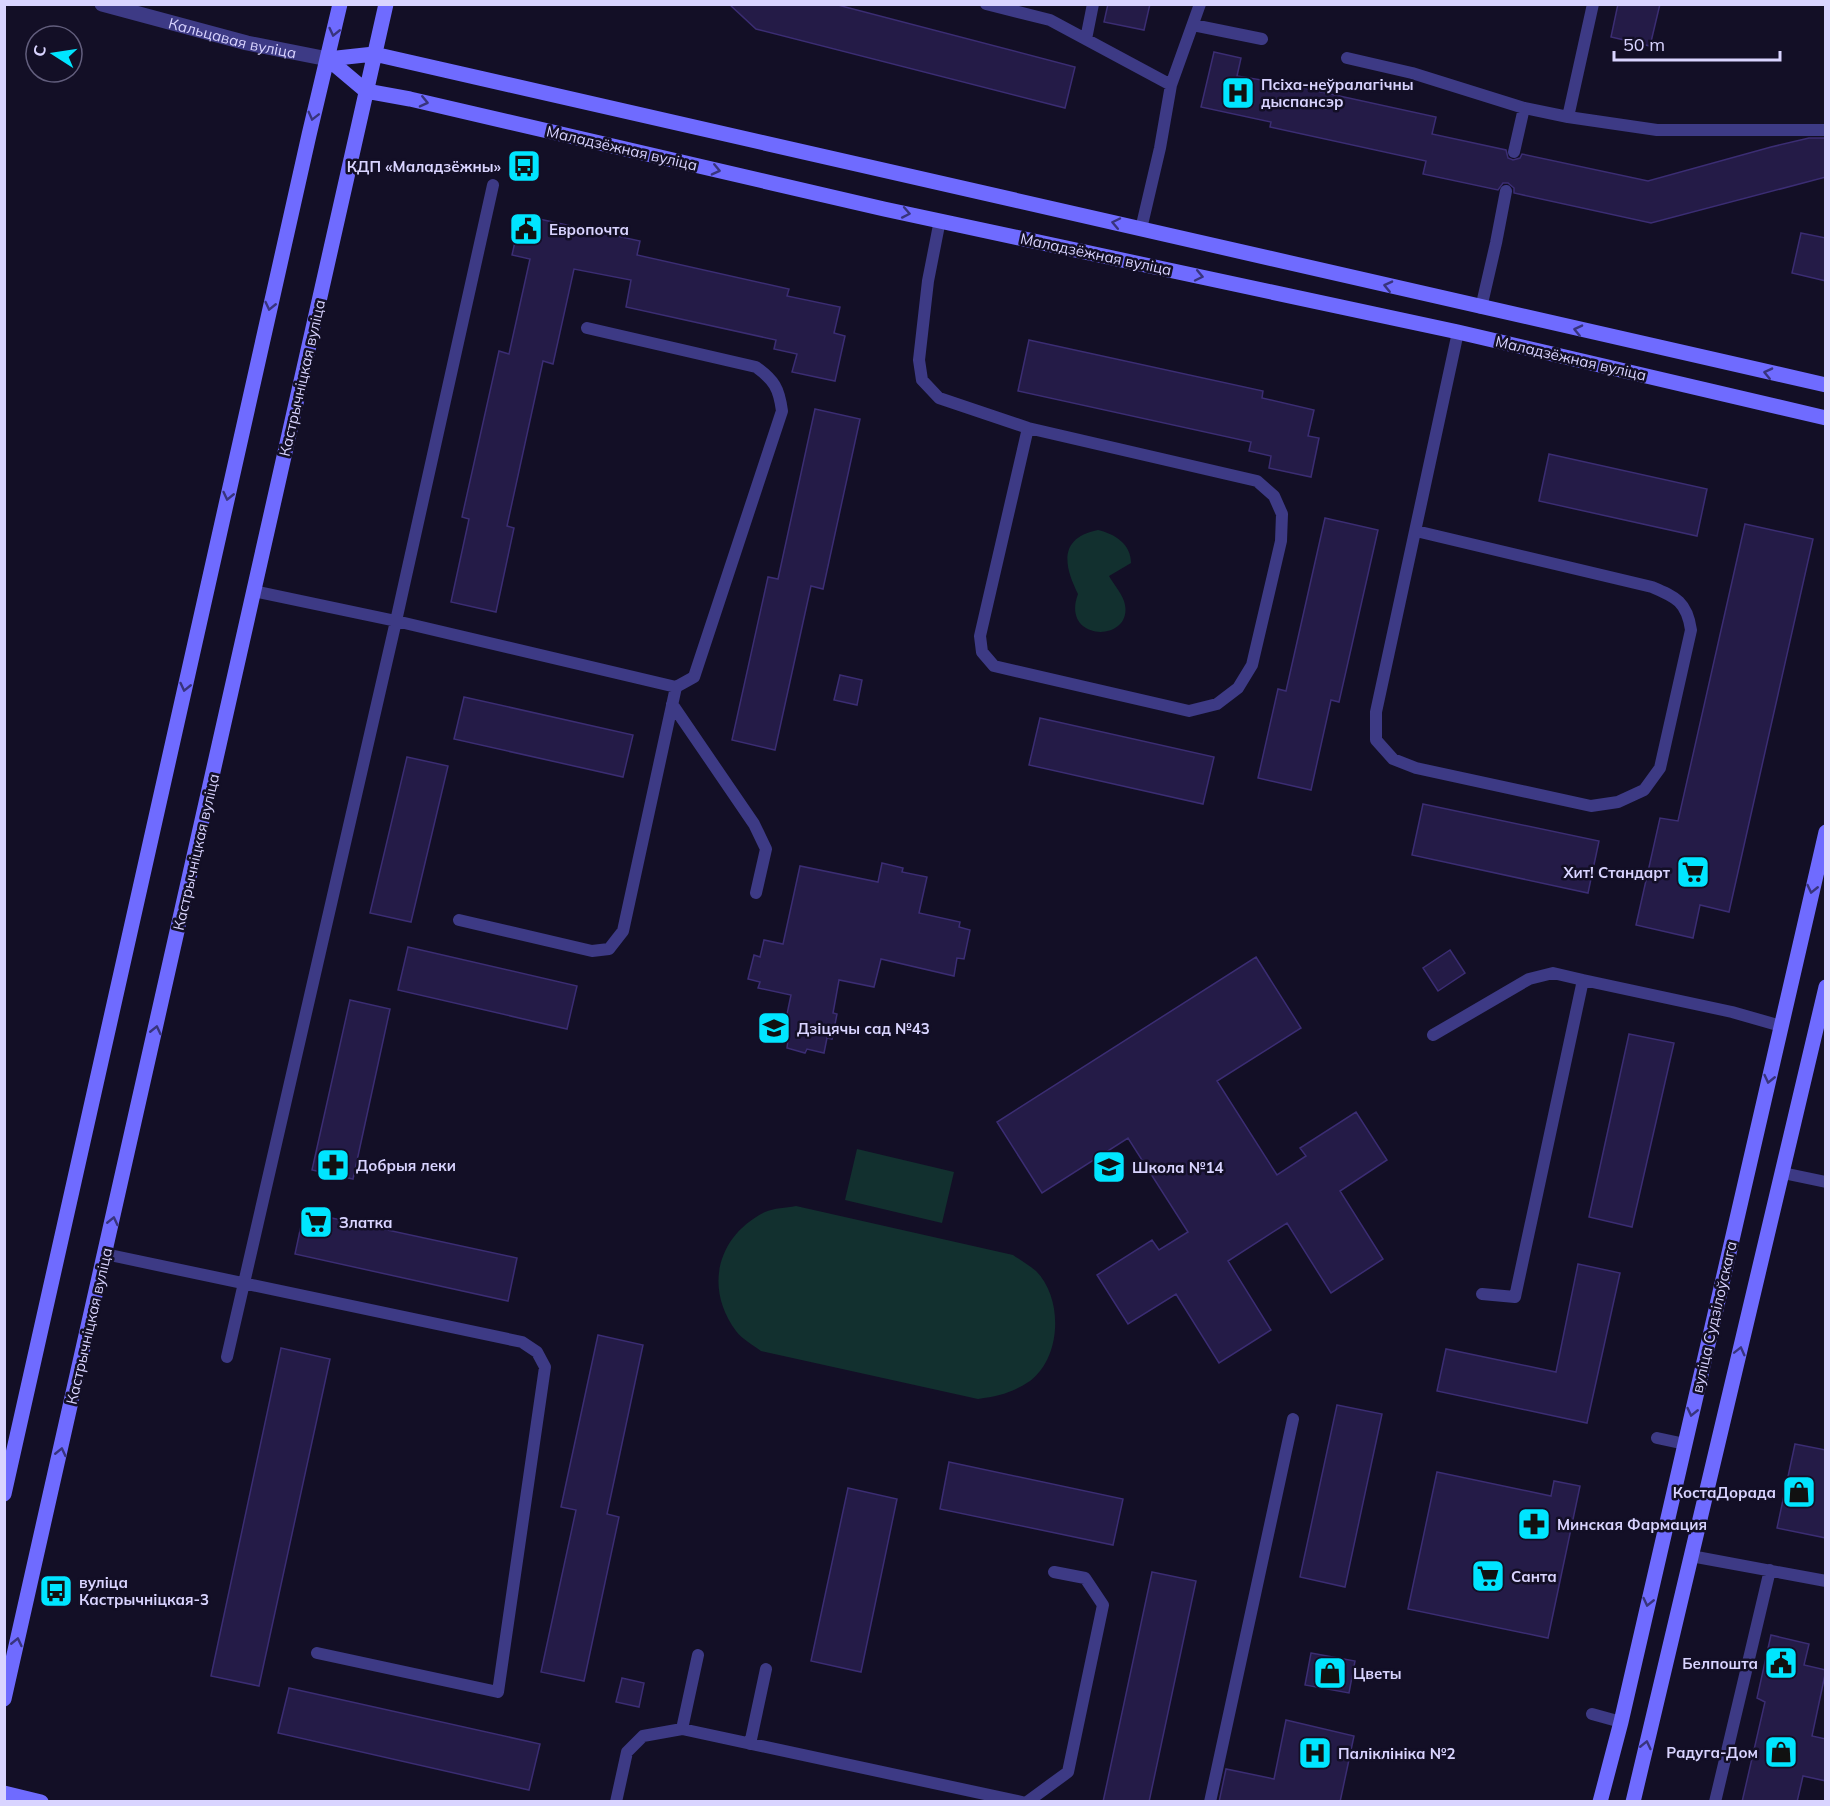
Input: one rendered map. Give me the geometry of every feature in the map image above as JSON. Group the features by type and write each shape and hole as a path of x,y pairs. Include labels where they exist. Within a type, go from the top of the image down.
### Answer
{"main road":[{"path":"4,1494 340,4"},
{"name":"Кастрычніцкая вуліца","path":"4,1699 386,4"},
{"name":"Маладзёжная вуліца","path":"328,59 374,54 1826,386"},
{"path":"328,59 366,91"},
{"name":"Маладзёжная вуліца","path":"366,91 411,99 861,203 1458,332 1826,418"},
{"name":"вуліца Судзілоўскага","path":"1600,1802 1621,1722 1826,832"},
{"path":"1633,1802 1826,987"},
{"path":"4,1793 41,1802"}],"street":[{"name":"Кальцавая вуліца","path":"106,5 247,43 328,59"}],"lane":[{"path":"986,4 1050,20 1171,85"},
{"path":"1086,39 1093,4"},
{"path":"1141,229 1160,148 1171,85 1200,4"},
{"path":"1568,117 1593,4"},
{"path":"1193,25 1262,39"},
{"path":"1347,58 1413,73 1524,108 1568,117 1657,130 1826,130"},
{"path":"1514,152 1524,108"},
{"path":"227,1357 396,621 493,185"},
{"path":"1481,308 1506,191"},
{"path":"939,220 928,281 919,360 922,380 939,398 1028,428 1257,481 1274,496 1282,514 1281,541 1252,665 1238,688 1216,704 1189,711 994,666 982,652 980,636 1028,428"},
{"path":"254,591 396,621 676,687 694,677 782,411 780,395 771,378 756,367 588,328"},
{"path":"1416,531 1652,587 1674,596 1689,614 1691,630 1660,768 1644,790 1618,802 1591,806 1416,768 1392,759 1376,740 1376,712 1458,332"},
{"path":"459,920 592,951 609,949 623,931 676,687"},
{"path":"672,704 754,824 766,849 756,893"},
{"path":"1432,1035 1529,979 1553,973 1732,1012 1781,1026"},
{"path":"1482,1294 1515,1297 1583,980"},
{"path":"1783,1173 1826,1182"},
{"path":"105,1254 522,1342 537,1352 544,1366 498,1692 317,1653"},
{"path":"1210,1802 1293,1419"},
{"path":"1657,1438 1685,1444"},
{"path":"1691,1556 1826,1581"},
{"path":"1715,1802 1770,1569"},
{"path":"1027,1802 1068,1772 1103,1605 1085,1578 1054,1572"},
{"path":"682,1730 698,1654"},
{"path":"750,1744 766,1669"},
{"path":"1592,1714 1621,1722"},
{"path":"616,1802 627,1752 644,1736 682,1730 1022,1802"}],"green space":[{"path":"1098,530 1110,534 1125,545 1131,563 1109,576 1124,602 1124,617 1118,626 1108,631 1097,632 1087,629 1079,621 1075,610 1078,594 1070,573 1068,554 1070,546 1076,539"},
{"path":"857,1149 954,1172 942,1223 845,1200"},
{"path":"796,1206 1013,1255 1036,1271 1045,1282 1051,1296 1055,1327 1053,1343 1041,1370 1030,1381 1011,1391 978,1399 761,1351 738,1334 726,1315 720,1298 718,1281 720,1264 726,1249 749,1222 765,1212"}],"building":[{"path":"729,4 834,4 1075,67 1065,108 756,29"},
{"path":"1108,4 1150,4 1144,30 1104,22"},
{"path":"1618,4 1660,4 1650,46 1611,37"},
{"path":"1214,52 1241,58 1237,76 1280,83 1436,117 1432,134 1506,150 1508,158 1513,160 1520,158 1522,154 1648,181 1771,147 1809,138 1826,138 1826,177 1651,223 1514,193 1514,188 1508,183 1503,183 1498,190 1423,174 1426,161 1270,127 1271,122 1201,107"},
{"path":"521,215 640,241 637,255 789,289 787,296 840,307 834,333 845,336 835,381 792,372 797,354 774,349 776,340 626,307 631,280 574,269 553,364 543,361 507,526 514,528 496,612 451,602 469,519 462,517 499,351 509,354 530,259 512,255"},
{"path":"1801,233 1826,238 1826,281 1792,273"},
{"path":"1029,340 1263,391 1262,398 1314,410 1308,436 1319,438 1311,477 1269,468 1271,456 1249,451 1251,442 1018,391"},
{"path":"815,409 860,419 823,589 811,586 775,750 732,740 768,577 778,579"},
{"path":"1549,454 1707,489 1697,536 1539,501"},
{"path":"1325,518 1378,530 1339,702 1331,700 1311,790 1258,778 1278,689 1286,691"},
{"path":"1745,524 1813,539 1729,912 1700,905 1693,938 1636,925 1660,818 1678,821"},
{"path":"840,675 862,680 857,705 834,700"},
{"path":"464,697 633,735 623,777 454,739"},
{"path":"1040,718 1214,757 1203,804 1029,765"},
{"path":"407,757 448,766 411,922 370,913"},
{"path":"1423,804 1599,841 1588,893 1412,855"},
{"path":"882,863 903,868 902,872 927,877 919,913 960,922 959,927 970,930 964,959 957,958 954,976 881,959 874,987 839,980 833,1013 837,1014 832,1039 827,1038 824,1053 807,1049 805,1053 787,1048 788,1040 782,1038 791,995 758,988 760,982 748,979 754,955 760,957 764,940 783,944 800,866 878,882"},
{"path":"408,947 577,986 567,1029 398,990"},
{"path":"1450,950 1465,973 1438,991 1423,968"},
{"path":"1256,957 1301,1028 1217,1081 1277,1175 1306,1156 1300,1148 1356,1112 1387,1160 1340,1191 1383,1259 1331,1293 1287,1223 1228,1261 1271,1330 1219,1363 1176,1294 1128,1324 1097,1275 1152,1240 1159,1250 1188,1232 1128,1138 1042,1193 997,1122"},
{"path":"350,1000 390,1009 353,1179 312,1170"},
{"path":"1629,1034 1674,1043 1632,1227 1589,1217"},
{"path":"304,1212 517,1258 508,1301 295,1254"},
{"path":"1578,1264 1620,1273 1587,1423 1437,1391 1446,1349 1556,1372"},
{"path":"598,1335 643,1345 607,1514 619,1517 584,1681 541,1672 576,1510 561,1507"},
{"path":"281,1348 330,1359 259,1686 211,1676"},
{"path":"1337,1405 1382,1414 1345,1587 1300,1577"},
{"path":"1795,1444 1826,1450 1826,1538 1777,1528"},
{"path":"949,1462 1123,1499 1113,1545 940,1509"},
{"name":"Санта","path":"1437,1472 1551,1496 1554,1481 1580,1486 1548,1638 1408,1609"},
{"path":"848,1488 897,1499 861,1672 811,1661"},
{"path":"1152,1572 1196,1581 1149,1802 1103,1802"},
{"name":"Радуга-Дом","path":"1771,1635 1809,1644 1804,1665 1826,1670 1812,1736 1826,1739 1826,1781 1803,1776 1797,1802 1742,1802 1765,1702 1757,1698"},
{"name":"Цветы","path":"1311,1653 1355,1661 1349,1693 1305,1685"},
{"path":"622,1678 644,1683 639,1707 616,1702"},
{"path":"289,1688 540,1744 529,1790 278,1733"},
{"name":"Паліклініка №2","path":"1286,1720 1354,1736 1340,1802 1219,1802 1226,1769 1274,1779"}],"place":[{"name":"Псіха-неўралагічны дыспансэр","path":"1238,93"},
{"name":"КДП «Маладзёжны»","path":"524,166"},
{"name":"Европочта","path":"526,229"},
{"name":"Хит! Стандарт","path":"1693,872"},
{"name":"Дзіцячы сад №43","path":"774,1028"},
{"name":"Добрыя леки","path":"333,1165"},
{"name":"Школа №14","path":"1109,1167"},
{"name":"Златка","path":"316,1222"},
{"name":"КостаДорада","path":"1799,1492"},
{"name":"Минская Фармация","path":"1534,1524"},
{"name":"Санта","path":"1488,1576"},
{"name":"вуліца Кастрычніцкая-3","path":"56,1591"},
{"name":"Белпошта","path":"1781,1663"},
{"name":"Цветы","path":"1330,1673"},
{"name":"Радуга-Дом","path":"1781,1752"},
{"name":"Паліклініка №2","path":"1315,1753"}]}
